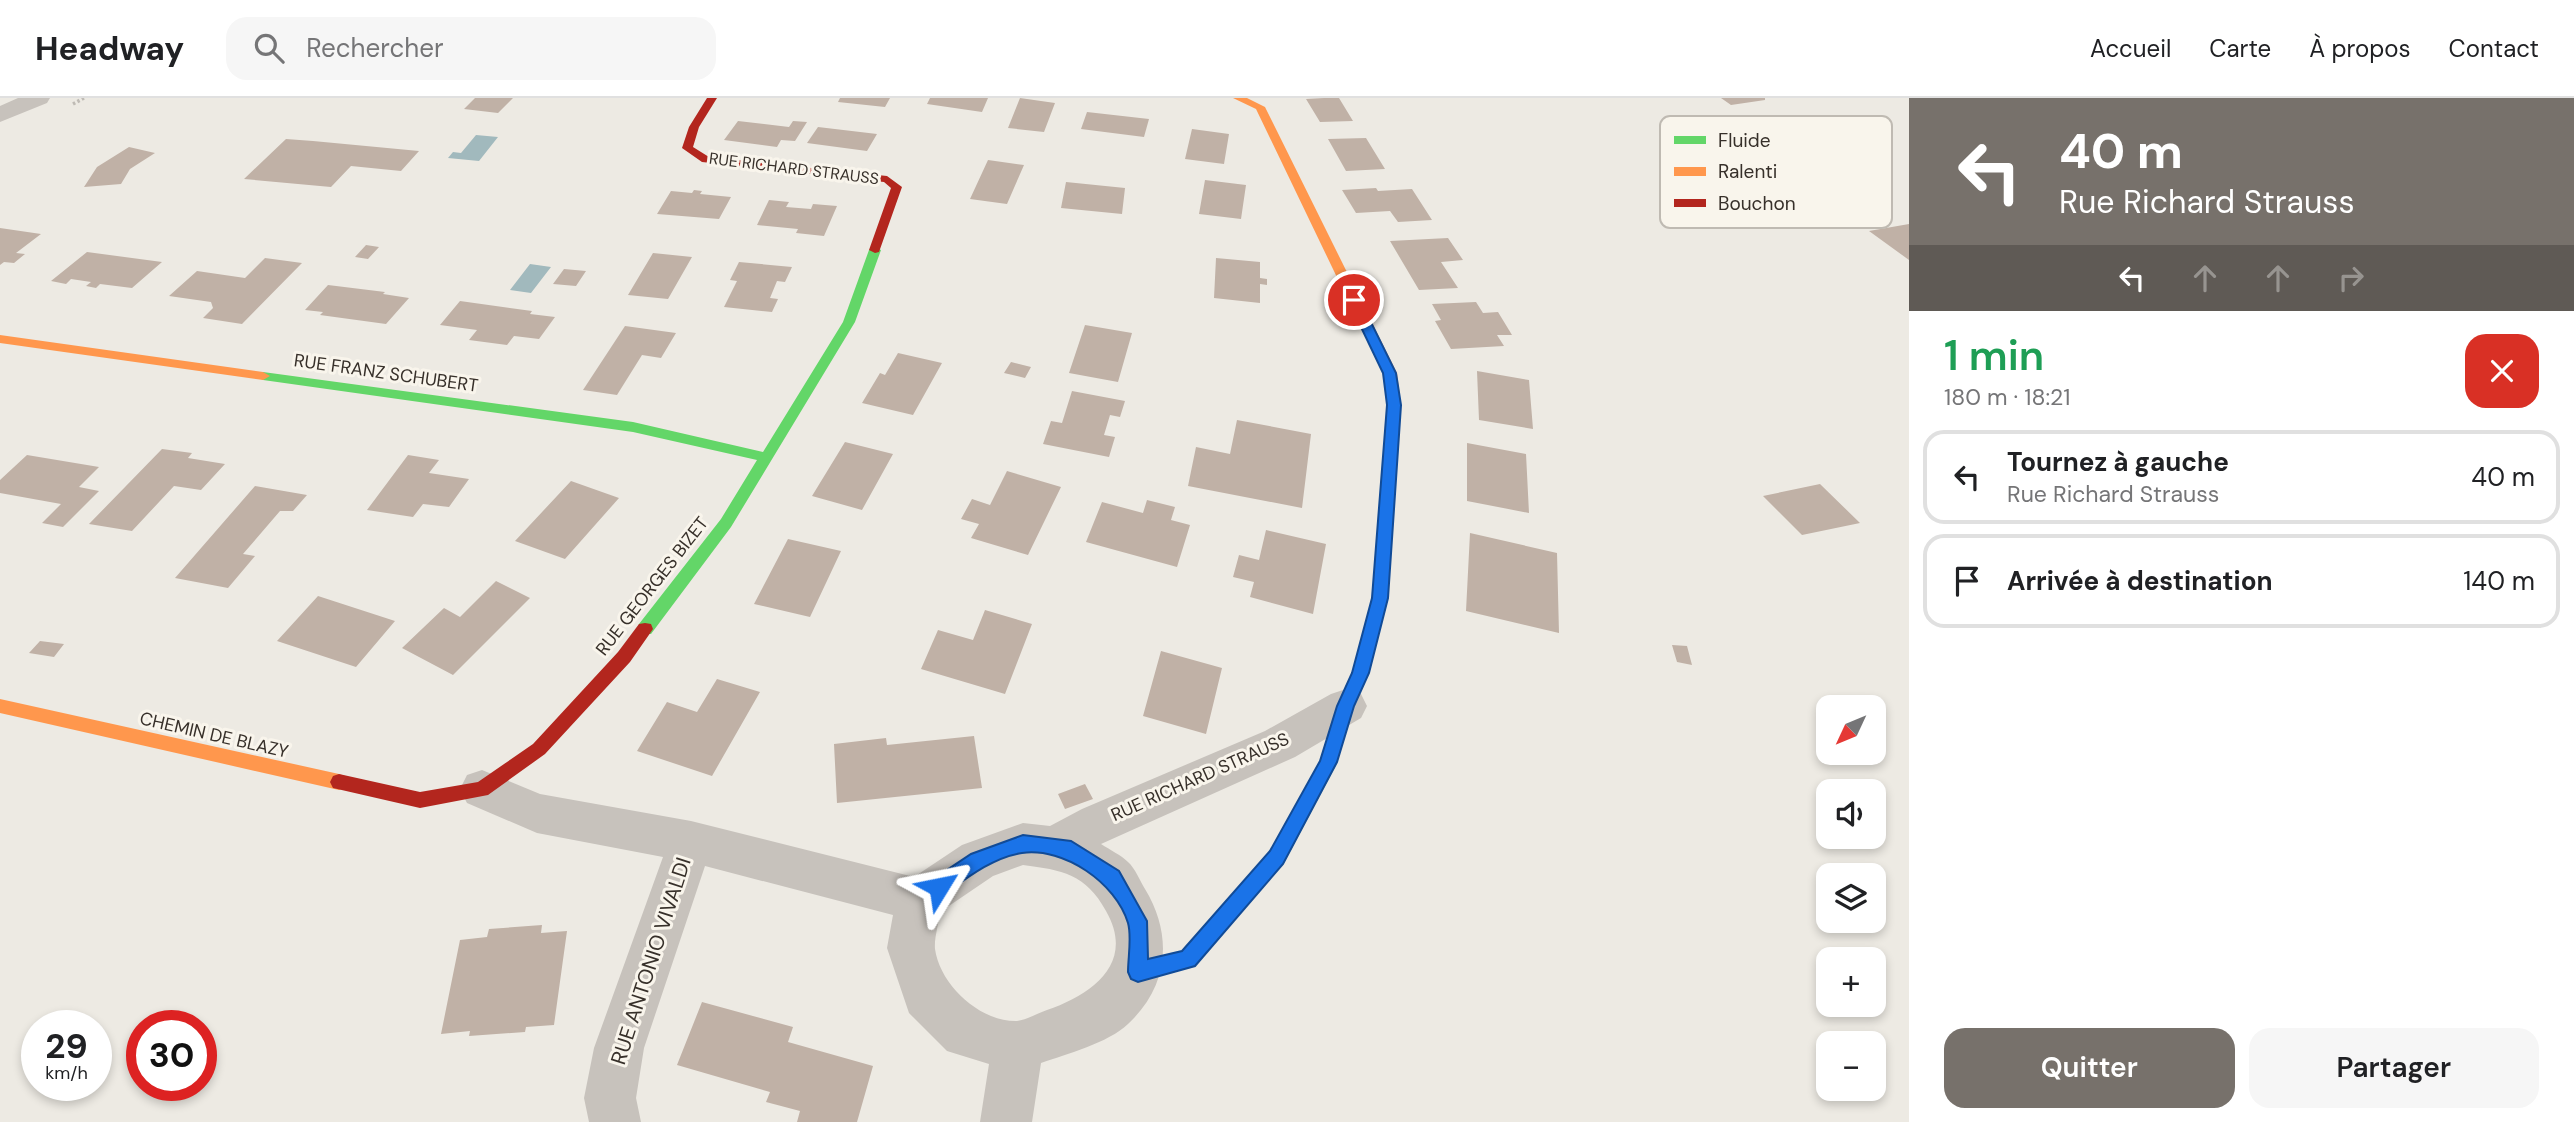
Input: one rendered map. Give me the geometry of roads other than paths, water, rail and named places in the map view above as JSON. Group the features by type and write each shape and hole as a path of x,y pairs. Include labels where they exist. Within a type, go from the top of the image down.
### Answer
{"street":[{"path":"0,115 38,98"},
{"name":"RUE RICHARD STRAUSS","path":"712,98 694,127 687,148 706,160 887,179 897,187 849,322"},
{"path":"1138,972 1138,921 1113,878 1071,850 1023,844 978,860 919,900 911,948 926,996 965,1033 1017,1046 1077,1025 1110,1007 1138,972 1188,959 1277,857 1329,762 1346,706 1360,673 1380,598 1394,405 1390,373 1260,107 1238,98"},
{"name":"RUE GEORGES BIZET","path":"420,800 482,789 539,749 624,657 726,523 849,322"},
{"name":"RUE FRANZ SCHUBERT","path":"0,339 633,427 765,457"},
{"name":"CHEMIN DE BLAZY","path":"0,706 420,800"},
{"name":"RUE RICHARD STRAUSS","path":"1055,848 1098,822 1280,744 1346,706"},
{"path":"482,789 537,813 691,842 919,900"},
{"name":"RUE ANTONIO VIVALDI","path":"615,1122 610,1098 619,1048 691,842"},
{"path":"1006,1122 1011,1103 1017,1046"}],"water":[{"path":"476,135 498,137 479,161 448,158 453,152 461,153"},
{"path":"530,264 551,267 531,293 510,290"}]}
